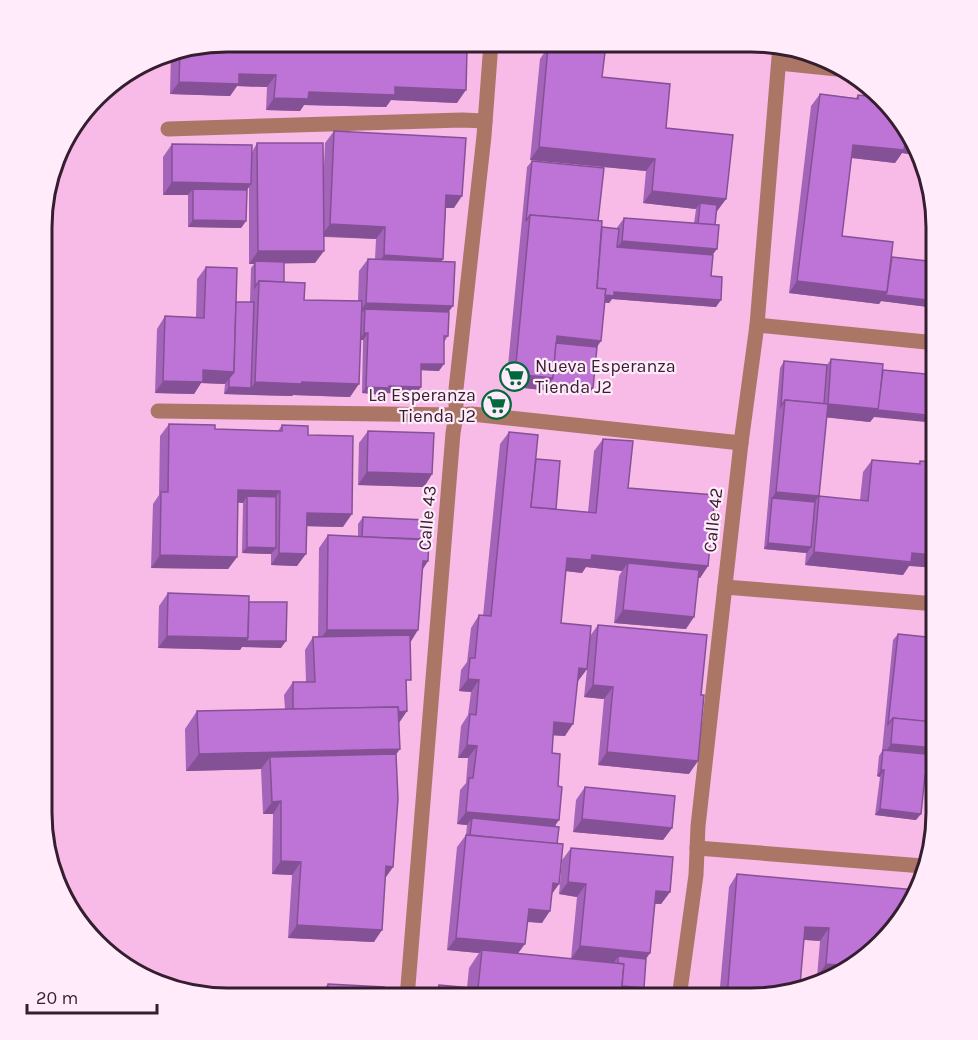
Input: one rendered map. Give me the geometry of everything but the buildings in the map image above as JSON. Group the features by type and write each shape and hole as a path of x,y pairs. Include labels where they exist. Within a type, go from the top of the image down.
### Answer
{"street":[{"name":"Calle 43","path":"408,987 456,415 456,389 484,135 490,53"},
{"name":"Calle 42","path":"681,987 696,875 725,587 757,325 779,55"},
{"path":"778,63 821,67"},
{"path":"168,129 485,121"},
{"path":"757,325 925,342"},
{"path":"158,411 471,414 741,443"},
{"path":"725,587 925,603"},
{"path":"697,848 917,866"}],"place":[{"name":"Nueva Esperanza Tienda J2","path":"514,376"},
{"name":"La Esperanza Tienda J2","path":"497,405"}]}
